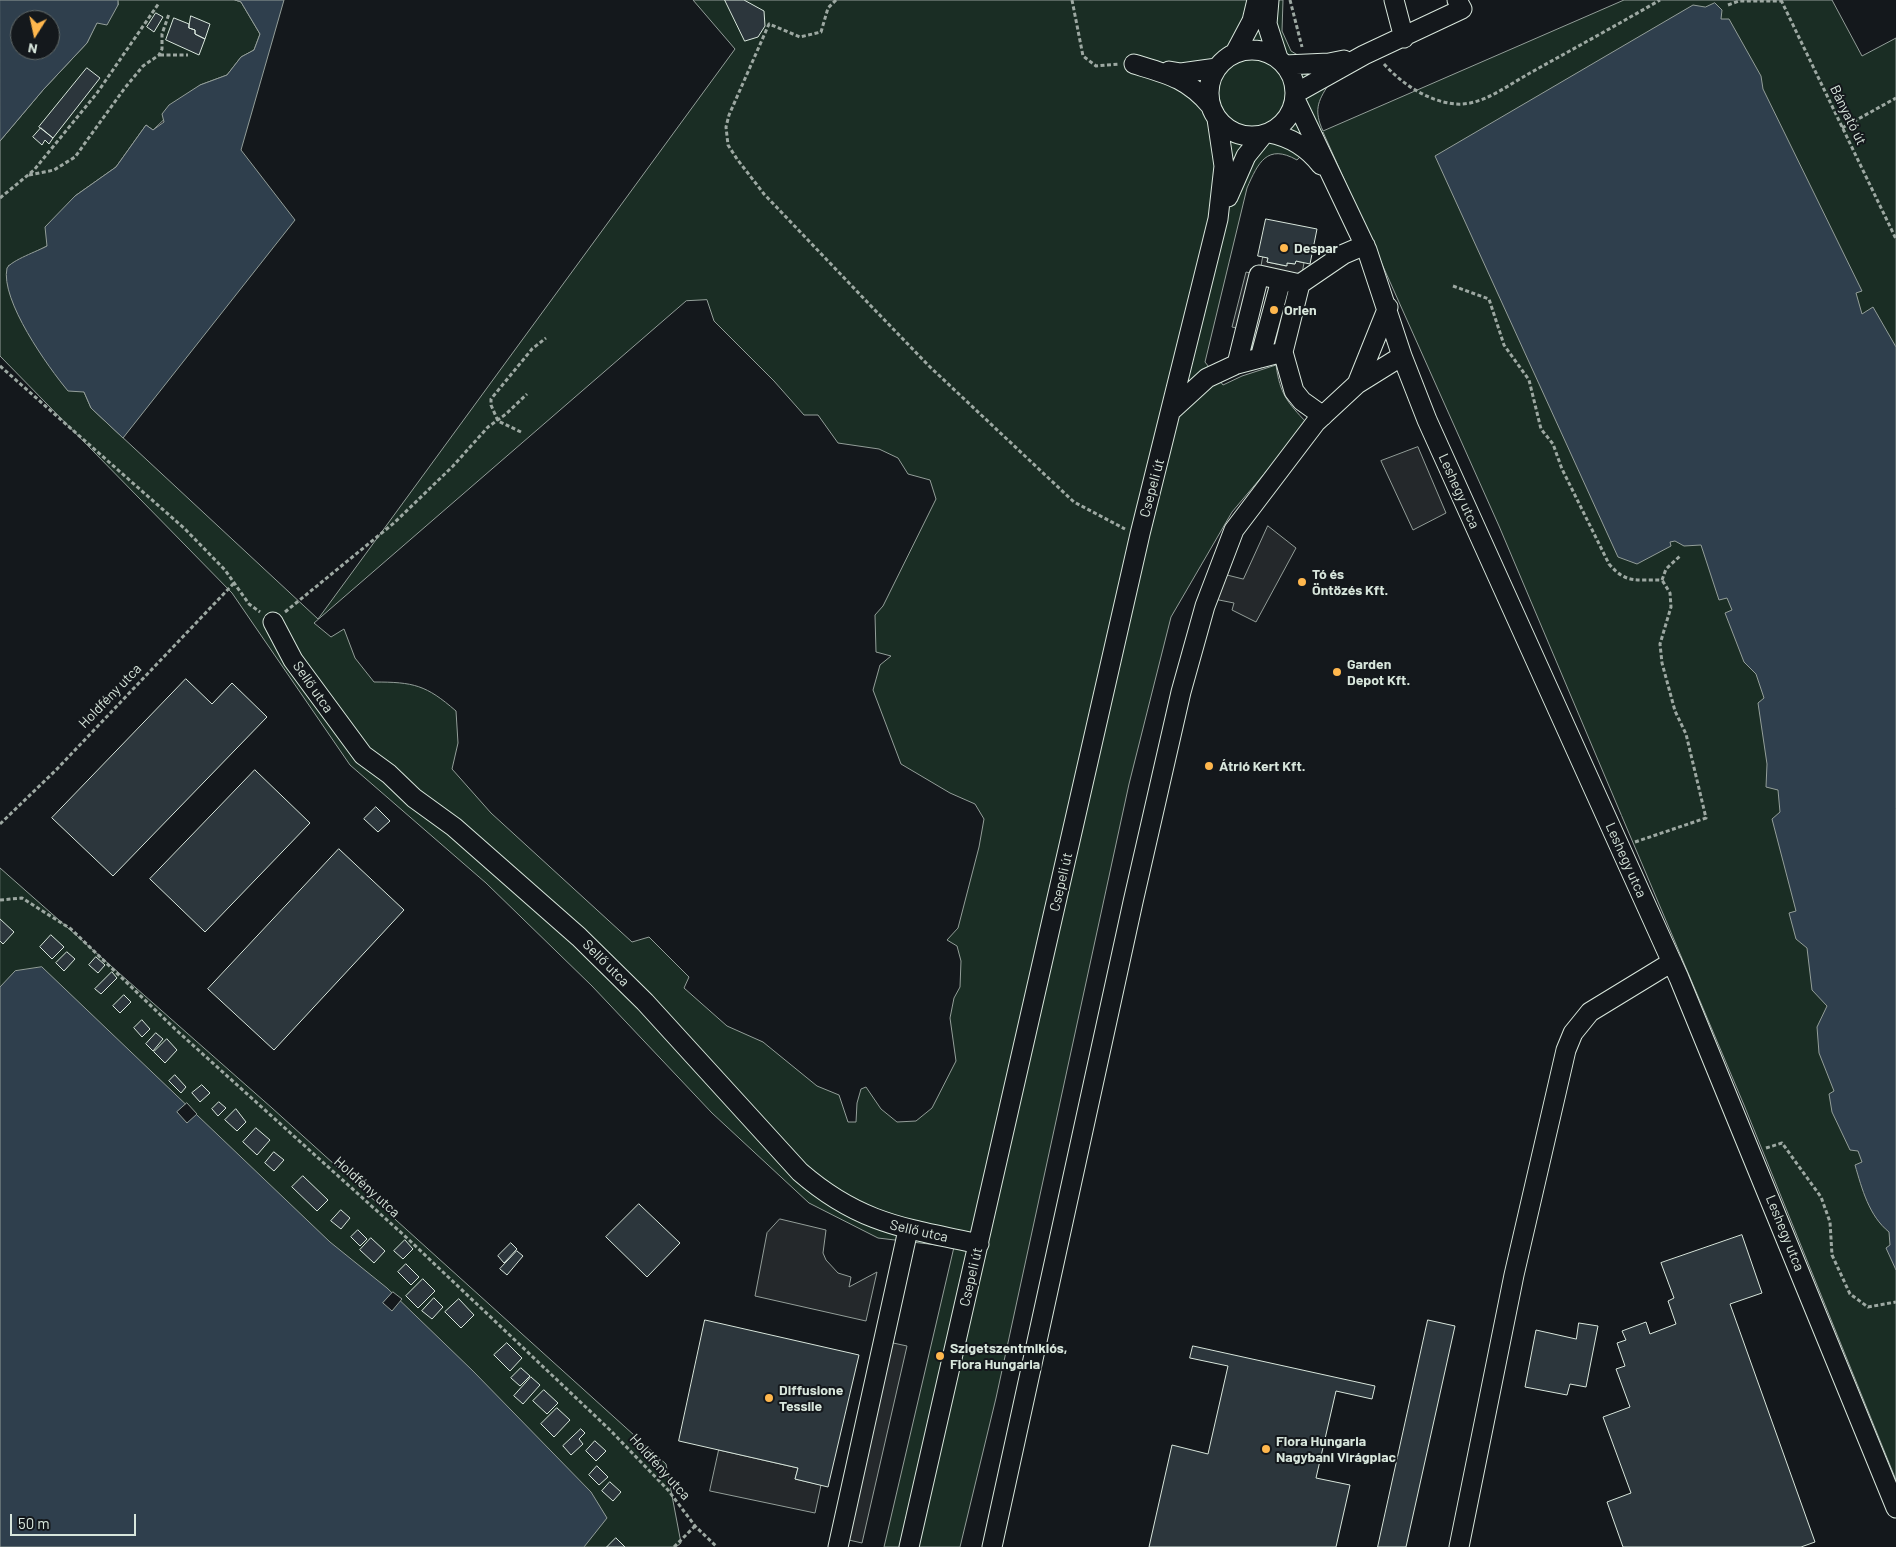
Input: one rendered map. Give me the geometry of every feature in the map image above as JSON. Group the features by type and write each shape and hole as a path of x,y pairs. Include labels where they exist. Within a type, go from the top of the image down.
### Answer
{"street":[{"path":"1214,112 1209,86 1217,68 1235,53 1252,21 1257,0"},
{"path":"1134,64 1180,78 1197,90 1214,112 1238,134 1246,136 1266,134 1277,129 1289,116 1296,96 1293,78 1282,62 1267,24 1269,0"},
{"path":"1394,0 1404,38"},
{"path":"1296,96 1368,54 1462,9 1457,0"},
{"path":"1235,53 1252,50 1270,54 1282,62 1313,65 1368,54"},
{"path":"1134,64 1181,73 1217,68"},
{"name":"Leshegy utca","path":"1296,96 1352,215 1388,306 1402,356 1431,429 1672,962 1896,1508"},
{"name":"Csepeli út","path":"909,1547 1140,534 1218,218 1224,166 1222,141 1214,112"},
{"name":"Csepeli út","path":"1218,218 1243,161 1266,134"},
{"name":"Leshegy utca","path":"1266,134 1292,140 1312,154 1324,169 1352,215"},
{"path":"1323,416 1302,401 1294,392 1282,352 1300,284 1344,254 1364,245"},
{"path":"1237,364 1259,275 1300,284"},
{"path":"1260,358 1281,280"},
{"path":"1357,384 1388,306"},
{"path":"1172,410 1207,378 1237,364 1282,352"},
{"path":"992,1547 1181,692 1204,606 1234,530 1323,416 1357,384 1402,356"},
{"name":"Sellő utca","path":"273,622 293,660 362,754 389,774 414,798 454,827 579,937 645,1002 800,1172 822,1192 845,1206 882,1222 908,1230 979,1244"},
{"path":"1459,1547 1514,1275 1566,1050 1573,1033 1590,1012 1672,962"},
{"path":"838,1547 908,1230"}],"path":[{"path":"836,0 828,8 821,32 800,37 769,24 729,115 726,127 728,145 764,194 929,366 1074,502 1115,525 1140,534"},
{"path":"1072,0 1083,56 1096,66 1134,64"},
{"path":"1290,0 1302,49 1313,65"},
{"path":"1368,54 1395,77 1416,91 1457,105 1488,97 1660,0"},
{"path":"1728,5 1739,1 1781,1"},
{"name":"Bányató út","path":"1781,1 1896,239"},
{"path":"0,198 29,175 97,93 159,3"},
{"path":"29,175 54,170 75,158 124,89 143,66 159,55 162,49 162,34 169,14"},
{"path":"159,55 188,55"},
{"path":"1842,128 1896,98"},
{"path":"1453,286 1489,299 1504,344 1529,380 1541,429 1553,444 1562,469 1609,564 1618,575 1633,581 1662,580"},
{"path":"521,432 498,420 491,405 493,394 532,348 546,338"},
{"path":"0,366 185,529 235,582 249,604 273,622 394,523 453,466 488,427 527,394"},
{"path":"1662,580 1666,569 1680,556"},
{"path":"1620,847 1706,818 1686,734 1675,711 1662,662 1660,644 1671,607 1670,593 1662,580"},
{"name":"Holdfény utca","path":"0,824 62,763 235,582"},
{"name":"Holdfény utca","path":"0,900 22,898 71,929 175,1029 406,1238 610,1430 668,1490 695,1526 717,1547"},
{"path":"1751,1152 1782,1143 1821,1197 1830,1222 1832,1256 1850,1294 1868,1307 1896,1302"},
{"path":"674,1547 695,1526"}],"green space":[{"path":"118,0 235,0 241,2 260,34 254,50 241,57 227,75 200,85 153,130 146,125 116,167 75,196 47,246 8,266 84,392 91,408 318,619 735,49 693,0 1283,0 1282,31 1291,51 1301,57 1329,84 1318,107 1318,118 1323,131 1624,0 1832,0 1862,56 1896,38 1896,1480 1744,1105 1499,526 1323,132 1297,160 1287,155 1278,154 1265,158 1255,171 1247,188 1205,362 1223,385 1242,376 1276,365 1282,391 1294,409 1307,423 1232,512 1171,617 1129,784 996,1398 960,1547 884,1547 954,1247 878,1238 809,1203 712,1113 592,986 486,883 350,765 232,593 0,356 0,141 43,90 87,43 97,22 118,5","holes":["707,300 714,321 774,381 804,415 818,415 838,443 879,449 898,458 908,474 930,480 936,499 883,606 875,615 876,652 891,656 880,665 873,690 901,764 950,793 975,804 984,819 979,847 958,928 947,940 957,946 961,961 960,987 954,998 950,1018 956,1061 932,1108 916,1121 897,1122 881,1109 866,1087 861,1089 857,1103 856,1122 848,1122 839,1095 817,1086 763,1042 727,1026 684,988 689,977 649,937 632,942 491,813 452,769 458,743 456,711 446,702 419,687 410,684 374,682 355,658 344,629 331,637 314,623 686,301"]},
{"path":"0,868 272,1108 666,1464 681,1543 676,1547 0,1547"}],"shaded area":[{"path":"1263,257 1268,258 1267,262 1286,266 1287,263 1295,264 1296,261 1304,263 1300,284 1259,276 1245,330 1232,327 1246,272 1259,275"},
{"path":"1418,447 1446,513 1413,530 1381,461"},
{"path":"1268,526 1296,548 1256,622 1232,610 1234,603 1214,599 1223,574 1243,579"},
{"path":"780,1219 826,1230 823,1253 826,1260 838,1273 851,1277 849,1287 877,1272 866,1321 755,1296 767,1233"},
{"path":"884,1341 907,1346 862,1543 840,1538"},
{"path":"719,1450 798,1468 795,1479 821,1485 815,1513 710,1491"}],"water":[{"path":"0,0 118,0 118,5 107,25 97,23 87,43 43,90 0,141"},
{"path":"235,0 284,0 241,150 295,220 123,438 91,408 84,392 68,391 38,350 18,315 11,297 7,281 7,268 19,259 47,246 45,227 75,196 116,167 146,125 153,130 164,122 162,114 169,105 200,85 227,75 241,57 254,50 260,34 241,2"},
{"path":"1715,3 1722,10 1721,19 1729,19 1761,76 1763,89 1862,291 1856,293 1862,314 1873,307 1896,347 1896,1270 1886,1248 1890,1245 1889,1232 1882,1226 1871,1210 1860,1183 1855,1165 1862,1162 1858,1151 1850,1150 1832,1112 1829,1094 1834,1091 1819,1053 1817,1027 1827,1006 1812,990 1807,948 1796,939 1789,913 1796,911 1772,819 1780,812 1778,790 1766,787 1767,764 1758,703 1764,698 1756,674 1744,662 1725,613 1732,610 1727,598 1719,600 1701,545 1684,546 1675,541 1670,542 1671,546 1637,564 1618,557 1435,156 1693,5 1705,7"},
{"path":"42,967 330,1242 387,1288 473,1371 591,1492 607,1518 584,1547 0,1547 0,987 15,971"}],"pier":[{"path":"187,1103 197,1114 187,1123 177,1112"},
{"path":"393,1292 402,1299 392,1311 383,1303"}],"building":[{"path":"725,0 744,0 764,11 765,26 758,37 745,41"},
{"path":"156,13 163,17 154,32 147,27"},
{"path":"191,16 210,24 205,39 195,34 195,30 189,28"},
{"path":"174,18 189,24 189,28 195,30 195,34 205,39 199,55 166,40"},
{"path":"87,68 100,78 53,138 39,127"},
{"path":"41,128 53,138 49,144 45,140 42,145 33,137"},
{"path":"1266,219 1317,229 1310,264 1296,261 1295,264 1287,263 1287,266 1267,262 1268,258 1258,256"},
{"path":"186,679 212,704 232,683 267,717 113,876 52,818"},
{"path":"255,770 310,823 205,932 150,879"},
{"path":"376,807 390,821 378,832 364,819"},
{"path":"339,849 404,910 274,1050 208,989"},
{"path":"0,919 14,932 3,944 0,941"},
{"path":"51,935 64,947 52,959 40,947"},
{"path":"67,952 75,959 64,971 56,963"},
{"path":"96,957 105,965 98,973 89,965"},
{"path":"112,972 117,978 101,994 95,989"},
{"path":"124,995 131,1002 120,1013 113,1006"},
{"path":"142,1020 150,1029 142,1037 134,1028"},
{"path":"156,1033 163,1039 153,1051 146,1044"},
{"path":"167,1039 177,1050 165,1063 154,1052"},
{"path":"175,1075 186,1087 181,1093 169,1081"},
{"path":"202,1085 210,1093 200,1102 192,1093"},
{"path":"219,1102 226,1108 218,1116 212,1109"},
{"path":"236,1109 246,1122 237,1131 225,1120"},
{"path":"256,1128 270,1140 257,1155 243,1142"},
{"path":"274,1152 284,1160 274,1171 265,1163"},
{"path":"303,1176 328,1200 317,1211 292,1187"},
{"path":"639,1204 680,1243 647,1277 606,1237"},
{"path":"341,1210 350,1218 341,1229 331,1221"},
{"path":"358,1230 367,1239 360,1246 351,1237"},
{"path":"1742,1235 1762,1293 1730,1304 1815,1542 1801,1547 1623,1547 1607,1502 1631,1493 1603,1417 1630,1407 1616,1369 1625,1366 1617,1343 1626,1340 1622,1331 1646,1322 1650,1334 1676,1324 1668,1301 1674,1298 1661,1263"},
{"path":"371,1238 385,1251 374,1263 360,1250"},
{"path":"405,1240 413,1249 403,1259 394,1251"},
{"path":"511,1243 517,1249 504,1263 498,1256"},
{"path":"517,1251 523,1256 507,1275 500,1269"},
{"path":"406,1264 419,1277 411,1285 398,1272"},
{"path":"423,1279 435,1291 418,1308 406,1296"},
{"path":"434,1298 443,1307 432,1319 422,1311"},
{"path":"459,1299 474,1315 461,1328 445,1312"},
{"name":"Diffusione Tessile","path":"705,1320 859,1355 828,1487 795,1479 798,1468 679,1441"},
{"path":"1428,1320 1455,1326 1406,1547 1378,1547"},
{"path":"1579,1323 1598,1326 1586,1387 1570,1384 1567,1395 1525,1387 1536,1330 1576,1339"},
{"path":"507,1343 522,1358 510,1371 494,1355"},
{"name":"Flora Hungaria Nagybani Virágpiac","path":"1193,1346 1375,1386 1372,1399 1336,1391 1316,1478 1350,1485 1336,1547 1149,1547 1172,1445 1208,1454 1228,1366 1190,1358"},
{"path":"521,1368 530,1376 520,1386 511,1378"},
{"path":"531,1377 540,1385 523,1404 514,1396"},
{"path":"544,1390 558,1403 547,1414 533,1401"},
{"path":"557,1408 570,1420 554,1437 541,1424"},
{"path":"581,1429 585,1433 579,1439 583,1444 571,1455 563,1446"},
{"path":"595,1441 606,1451 596,1461 586,1451"},
{"path":"597,1466 608,1477 599,1485 589,1475"},
{"path":"610,1482 621,1492 613,1501 602,1491"},
{"path":"616,1538 625,1547 607,1547"}],"place":[{"name":"Despar","path":"1284,248"},
{"name":"Orlen","path":"1274,310"},
{"name":"Tó és Öntözés Kft.","path":"1302,582"},
{"name":"Garden Depot Kft.","path":"1337,672"},
{"name":"Átrió Kert Kft.","path":"1209,766"},
{"name":"Szigetszentmiklós, Flora Hungaria","path":"940,1356"},
{"name":"Diffusione Tessile","path":"769,1398"},
{"name":"Flora Hungaria Nagybani Virágpiac","path":"1266,1449"}]}
